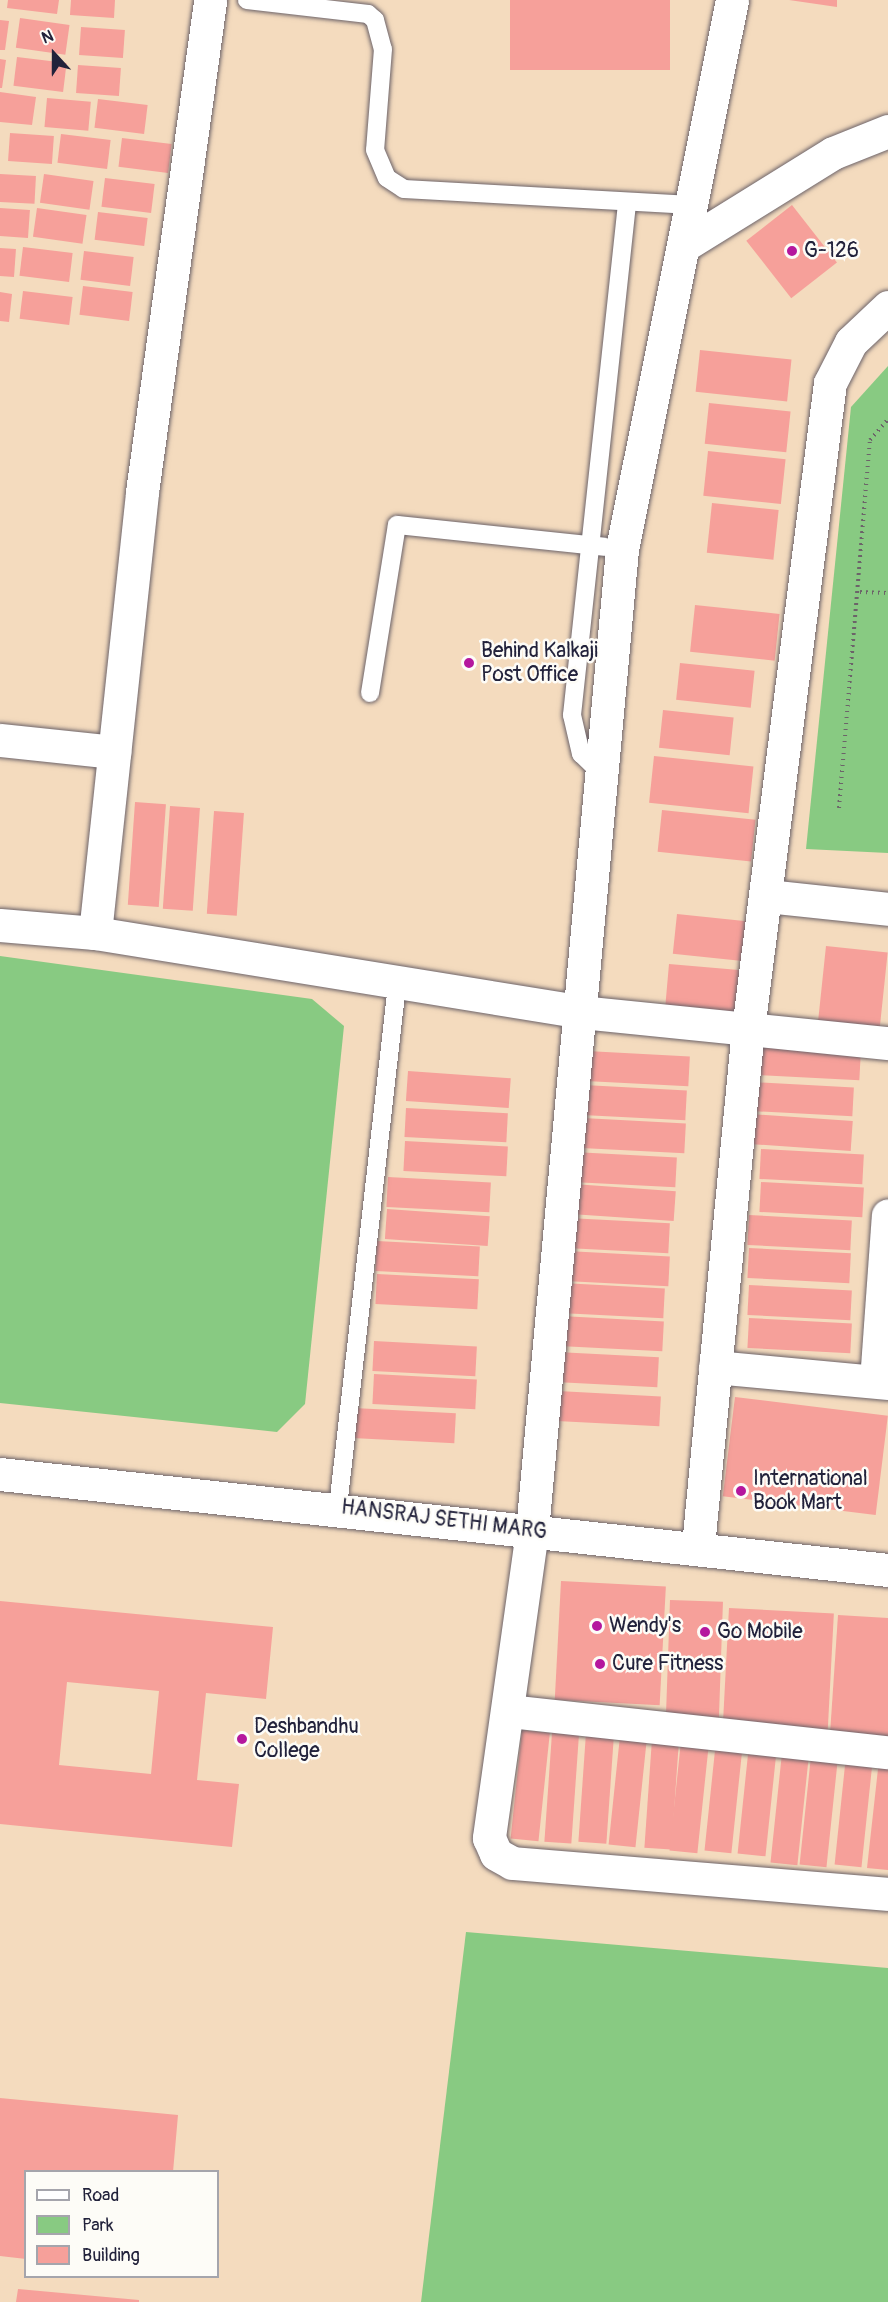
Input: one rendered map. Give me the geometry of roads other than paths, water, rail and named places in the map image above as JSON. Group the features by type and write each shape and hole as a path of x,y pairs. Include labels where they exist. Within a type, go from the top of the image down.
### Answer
{"street":[{"path":"95,933 142,492 210,0"},
{"path":"732,0 683,246 607,547 602,774 581,1012 532,1531 489,1838 496,1854 512,1863 888,1894"},
{"path":"683,246 833,153 888,131"},
{"path":"698,1546 748,1029 767,896 830,383 851,342 888,307"},
{"path":"0,740 114,752"},
{"path":"767,896 888,909"},
{"path":"0,925 95,933 397,985 581,1012 888,1043"},
{"path":"715,1367 882,1382 888,1215"},
{"name":"HANSRAJ SETHI MARG","path":"0,1474 338,1507 532,1531 698,1546 888,1570"},
{"path":"508,1711 888,1752"}],"lane":[{"path":"247,0 368,14 375,20 382,49 375,150 387,178 404,189 627,204 692,205"},
{"path":"370,693 397,525 607,547 627,204"},
{"path":"338,1507 397,985"}],"place":[{"name":"G-126","path":"792,251"},
{"name":"Behind Kalkaji Post Office","path":"469,663"},
{"name":"International Book Mart","path":"741,1491"},
{"name":"Wendy's","path":"597,1626"},
{"name":"Go Mobile","path":"705,1632"},
{"name":"Cure Fitness","path":"600,1664"},
{"name":"Deshbandhu College","path":"242,1739"}]}
